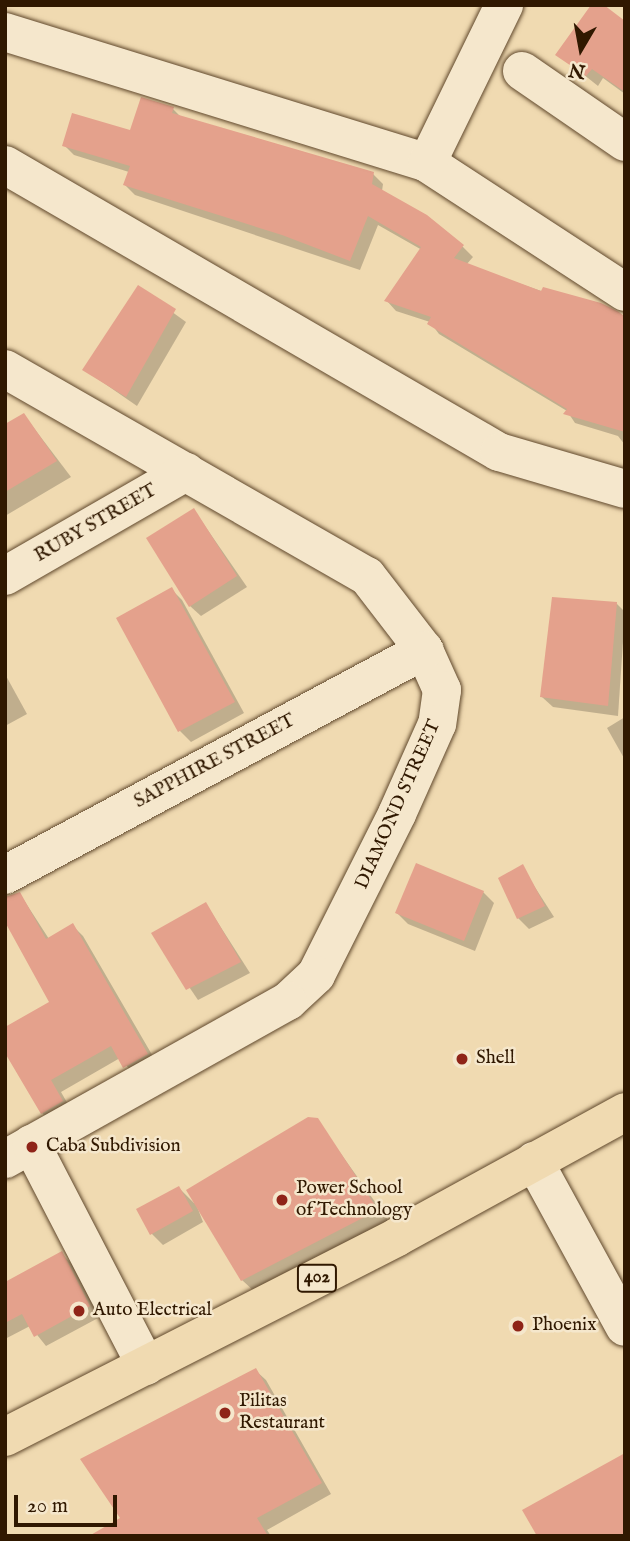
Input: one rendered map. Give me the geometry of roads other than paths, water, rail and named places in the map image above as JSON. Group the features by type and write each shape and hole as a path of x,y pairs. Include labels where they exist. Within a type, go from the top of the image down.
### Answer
{"main road":[{"name":"402","path":"5,1437 146,1366 625,1112"}],"street":[{"path":"427,163 504,5"},
{"path":"5,32 427,163 625,292"},
{"path":"522,71 625,142"},
{"path":"5,165 499,452 625,489"},
{"name":"DIAMOND STREET","path":"5,369 367,576 424,650 442,690 439,716 355,904 316,975 288,1001 18,1152"},
{"name":"RUBY STREET","path":"5,576 186,472"},
{"name":"SAPPHIRE STREET","path":"5,875 424,650"},
{"path":"18,1152 146,1366"},
{"path":"534,1161 625,1327"}],"place":[{"name":"Shell","path":"462,1059"},
{"name":"Caba Subdivision","path":"32,1147"},
{"name":"Power School of Technology","path":"282,1200"},
{"name":"Auto Electrical","path":"79,1311"},
{"name":"Phoenix","path":"518,1326"},
{"name":"Pilitas Restaurant","path":"225,1413"}]}
